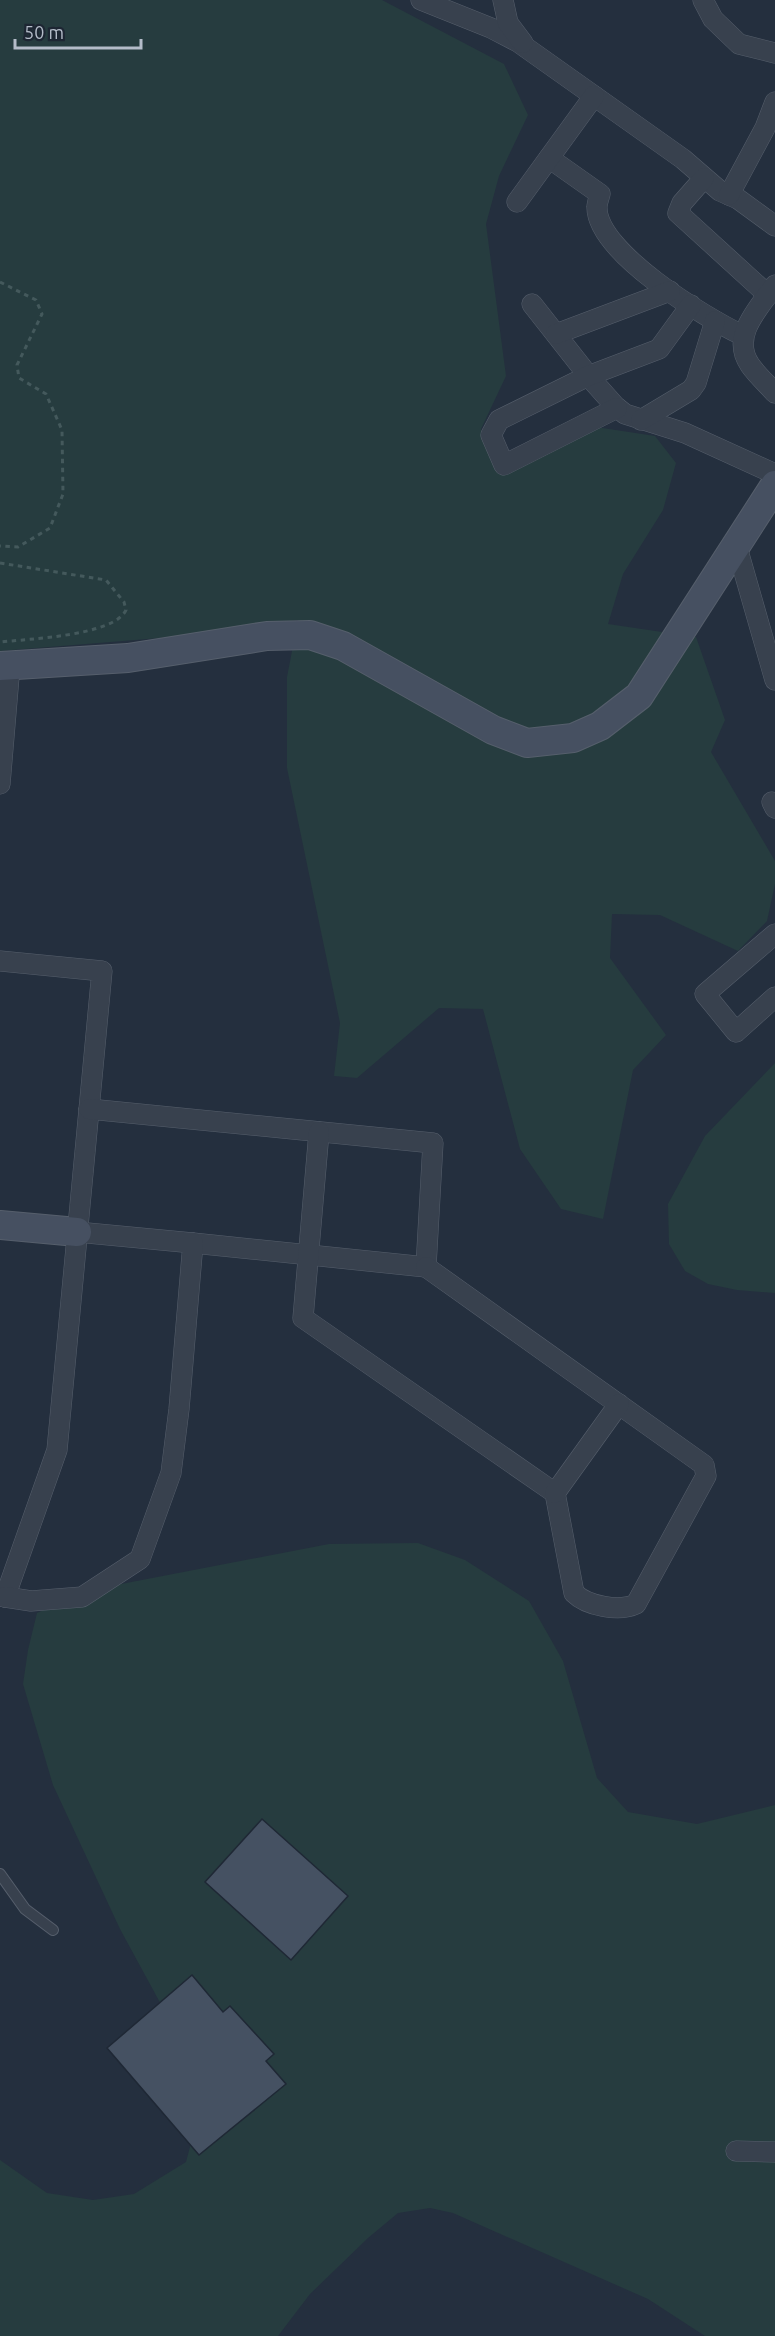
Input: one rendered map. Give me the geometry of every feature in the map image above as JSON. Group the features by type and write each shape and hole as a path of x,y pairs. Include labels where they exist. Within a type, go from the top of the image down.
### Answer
{"street":[{"path":"421,0 491,27 527,48 683,159 720,191 738,199 774,223"},
{"path":"503,0 508,23 527,48"},
{"path":"703,0 713,19 739,44 775,53"},
{"path":"517,202 594,96"},
{"path":"729,195 765,128 775,102"},
{"path":"549,158 600,194 597,208 601,223 613,244 630,262 715,321 742,335"},
{"path":"704,177 682,203 678,213 772,289 742,335 743,351 749,364 775,393"},
{"path":"556,334 670,291"},
{"path":"532,304 588,376 625,414 685,434 775,474"},
{"path":"617,408 504,465 491,435 499,420 588,376 659,349 691,305"},
{"path":"641,420 691,390 696,383 715,321"},
{"path":"0,784 3,658 128,658 267,636 310,635 343,646 493,730 527,743 573,738 600,726 639,696 775,486"},
{"path":"736,544 775,680"},
{"path":"775,934 705,994 736,1032 775,997"},
{"path":"0,961 102,971 57,1450 2,1596 31,1601 81,1597 140,1559 171,1473 179,1409 193,1243"},
{"path":"89,1109 433,1143 426,1266"},
{"path":"0,1226 77,1232 309,1255 426,1266 704,1465 706,1476 636,1604 627,1608 584,1602 574,1593 555,1493 303,1318 309,1255 319,1132"},
{"path":"555,1493 619,1404"},
{"path":"736,2151 775,2152"}],"lane":[{"path":"0,1874 26,1909 53,1929"}],"path":[{"path":"0,282 36,300 42,314 17,365 17,372 19,378 46,394 62,430 63,494 50,528 18,547 0,546"},
{"path":"0,563 106,580 124,602 126,610 123,616 106,626 3,658"}],"green space":[{"path":"0,0 382,0 504,64 528,115 499,176 486,224 506,376 481,429 499,474 596,427 655,436 676,463 663,510 623,574 608,624 696,637 725,720 711,752 775,861 775,884 767,921 738,951 660,915 612,914 610,958 666,1035 633,1070 603,1219 561,1209 520,1149 483,1009 439,1008 357,1078 334,1076 340,1023 287,768 287,677 298,620 172,637 0,651"},
{"path":"775,1063 775,1293 737,1290 708,1284 685,1271 669,1244 668,1204 705,1136"},
{"path":"418,1543 465,1560 529,1601 563,1661 597,1778 628,1812 697,1824 775,1805 775,2336 705,2336 648,2299 453,2213 430,2208 398,2213 368,2238 310,2294 278,2336 0,2336 0,2160 47,2193 93,2200 134,2194 186,2162 199,2113 182,2043 120,1929 53,1785 23,1684 37,1613 85,1591 329,1544"}],"building":[{"path":"262,1819 348,1896 291,1960 205,1882"},
{"path":"192,1975 223,2012 230,2006 274,2054 266,2061 286,2084 199,2155 107,2048"}]}
